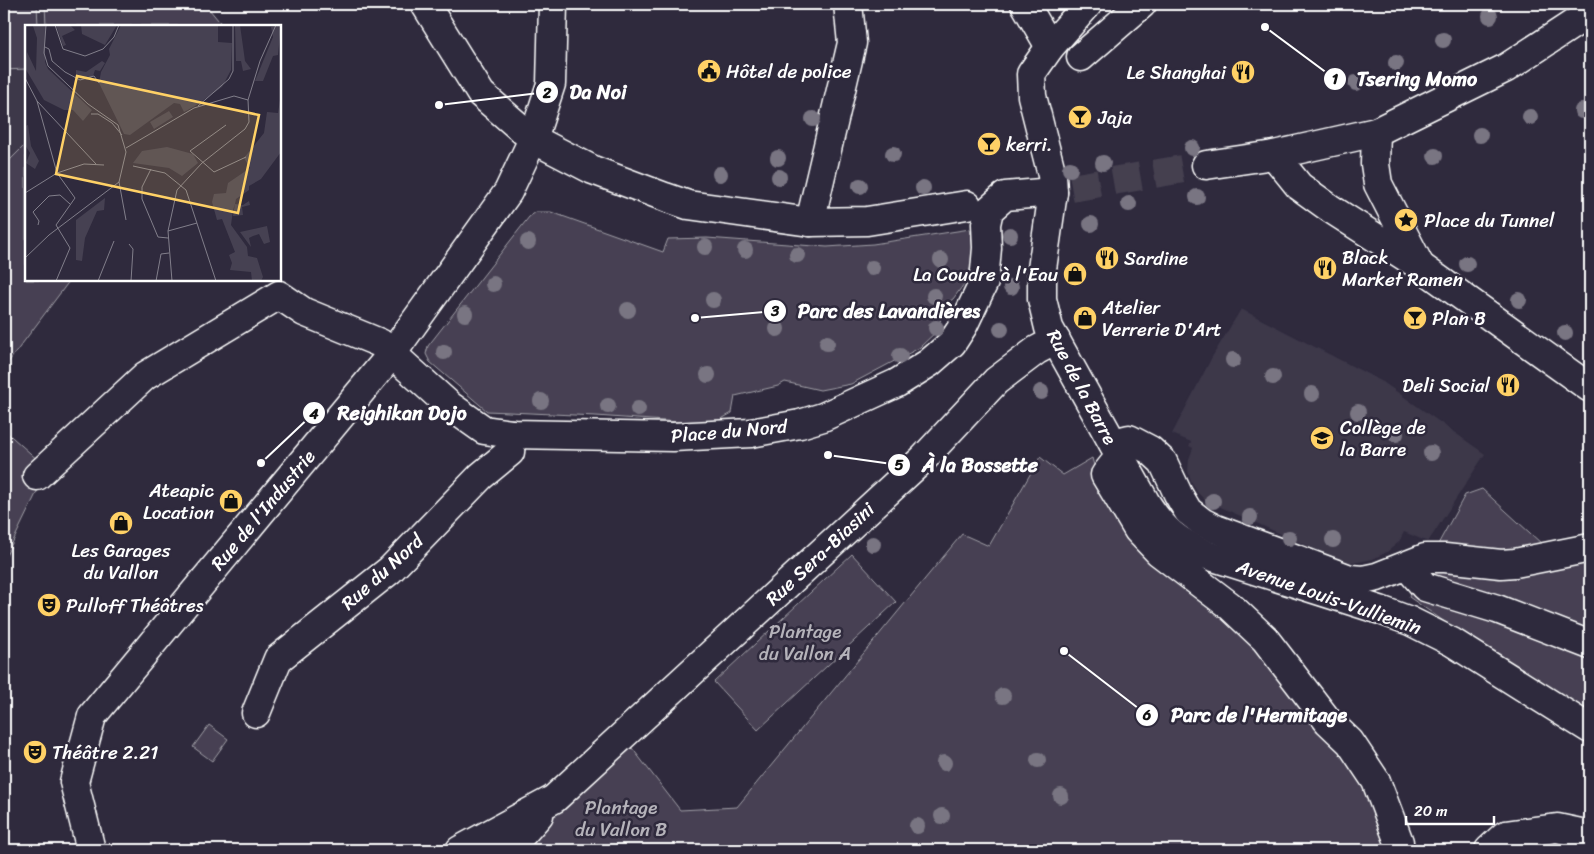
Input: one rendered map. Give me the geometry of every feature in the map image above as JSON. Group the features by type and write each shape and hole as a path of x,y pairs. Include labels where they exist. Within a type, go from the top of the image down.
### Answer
{"street":[{"path":"425,4 481,94 534,139 593,170 688,205 810,222 867,221 966,205"},
{"name":"Rue de l'Industrie","path":"90,847 74,782 92,716 391,355 508,192 534,139 551,84 553,4"},
{"path":"810,222 852,43 848,4"},
{"path":"1025,4 1050,46"},
{"name":"Rue de la Barre","path":"1088,4 1050,46 1032,74 1032,96 1052,174 1053,192 1042,269 1042,289 1049,328 1113,458"},
{"path":"1081,57 1142,4"},
{"path":"1206,165 1274,155 1376,132 1506,68 1590,12 1585,4"},
{"path":"1376,132 1375,164 1378,184 1420,266"},
{"path":"1274,155 1299,186 1331,209 1420,266 1590,388"},
{"name":"Place du Nord","path":"37,476 145,376 279,295 304,312 380,343 391,355 450,406 484,430 512,434 673,437 724,435 800,424 823,417 897,383 929,364 952,343 967,320 984,282 987,248 986,224 989,210 1005,196 1053,192"},
{"name":"Rue Sera-Biasini","path":"460,850 554,799 922,459 996,381 1037,350 1056,340"},
{"name":"Rue du Nord","path":"256,713 278,660 390,570 481,476 510,452 512,434"},
{"path":"1401,847 1376,781 1350,742 1328,721 1265,639 1230,606 1159,552 1138,530 1113,458 1129,439 1150,450 1163,462 1188,511 1202,522 1216,529 1350,579 1363,580 1377,577 1424,558 1445,558 1501,564 1516,563 1590,548"},
{"name":"Avenue Louis-Vulliemin","path":"1113,458 1158,522 1184,545 1237,566 1410,621 1452,642 1590,729"},
{"path":"1407,566 1425,587 1497,609 1590,645"},
{"path":"508,850 554,799"},
{"path":"1489,850 1505,835 1557,828 1590,835"}],"shaded area":[{"path":"4,4 58,4 59,25 25,25 25,156 4,190"},
{"name":"Collège de la Barre","path":"1241,309 1383,382 1485,454 1428,542 1404,532 1399,542 1387,552 1373,559 1343,562 1205,500 1197,492 1188,471 1189,459 1193,448 1189,446 1191,442 1172,434 1212,357"}],"green space":[{"path":"4,4 37,4 38,25 25,25 25,69 4,70"},
{"path":"45,4 205,4 222,25 46,25"},
{"path":"25,145 25,281 69,281 4,368 4,166"},
{"path":"536,212 551,212 663,252 668,239 707,238 827,247 873,244 970,229 974,255 967,280 953,299 939,309 941,316 939,329 919,348 851,384 820,390 785,382 778,386 735,396 732,413 716,422 707,424 487,411 430,362 426,354 428,346 529,217"},
{"path":"4,430 48,469 4,560"},
{"name":"Plantage du Vallon B","path":"1040,457 1063,475 1092,458 1097,477 1225,613 1369,780 1391,850 519,850 550,816 632,748 680,810 737,807 962,534 989,546"},
{"path":"1482,489 1566,566 1590,561 1590,713 1458,631 1409,597 1465,495"},
{"name":"Plantage du Vallon A","path":"852,554 896,602 758,730 714,682"},
{"path":"209,725 228,739 212,761 193,747"},
{"path":"1555,839 1590,850 1497,850"}],"tunnel":[{"path":"1030,195 1206,165"}],"place":[{"name":"Tsering Momo","path":"1265,27"},
{"name":"Hôtel de police","path":"709,71"},
{"name":"Le Shanghai","path":"1243,72"},
{"name":"Da Noi","path":"439,105"},
{"name":"Jaja","path":"1080,117"},
{"name":"kerri.","path":"989,144"},
{"name":"Place du Tunnel","path":"1406,220"},
{"name":"Sardine","path":"1107,258"},
{"name":"Black Market Ramen","path":"1325,268"},
{"name":"La Coudre à l'Eau","path":"1075,274"},
{"name":"Parc des Lavandières","path":"695,318"},
{"name":"Atelier Verrerie D'Art","path":"1085,318"},
{"name":"Plan B","path":"1415,318"},
{"name":"Deli Social","path":"1508,385"},
{"name":"Collège de la Barre","path":"1322,438"},
{"name":"À la Bossette","path":"828,455"},
{"name":"Reighikan Dojo","path":"261,463"},
{"name":"Ateapic Location","path":"231,501"},
{"name":"Les Garages du Vallon","path":"121,523"},
{"name":"Pulloff Théâtres","path":"49,605"},
{"name":"Parc de l'Hermitage","path":"1064,651"},
{"name":"Théâtre 2.21","path":"35,752"}]}
